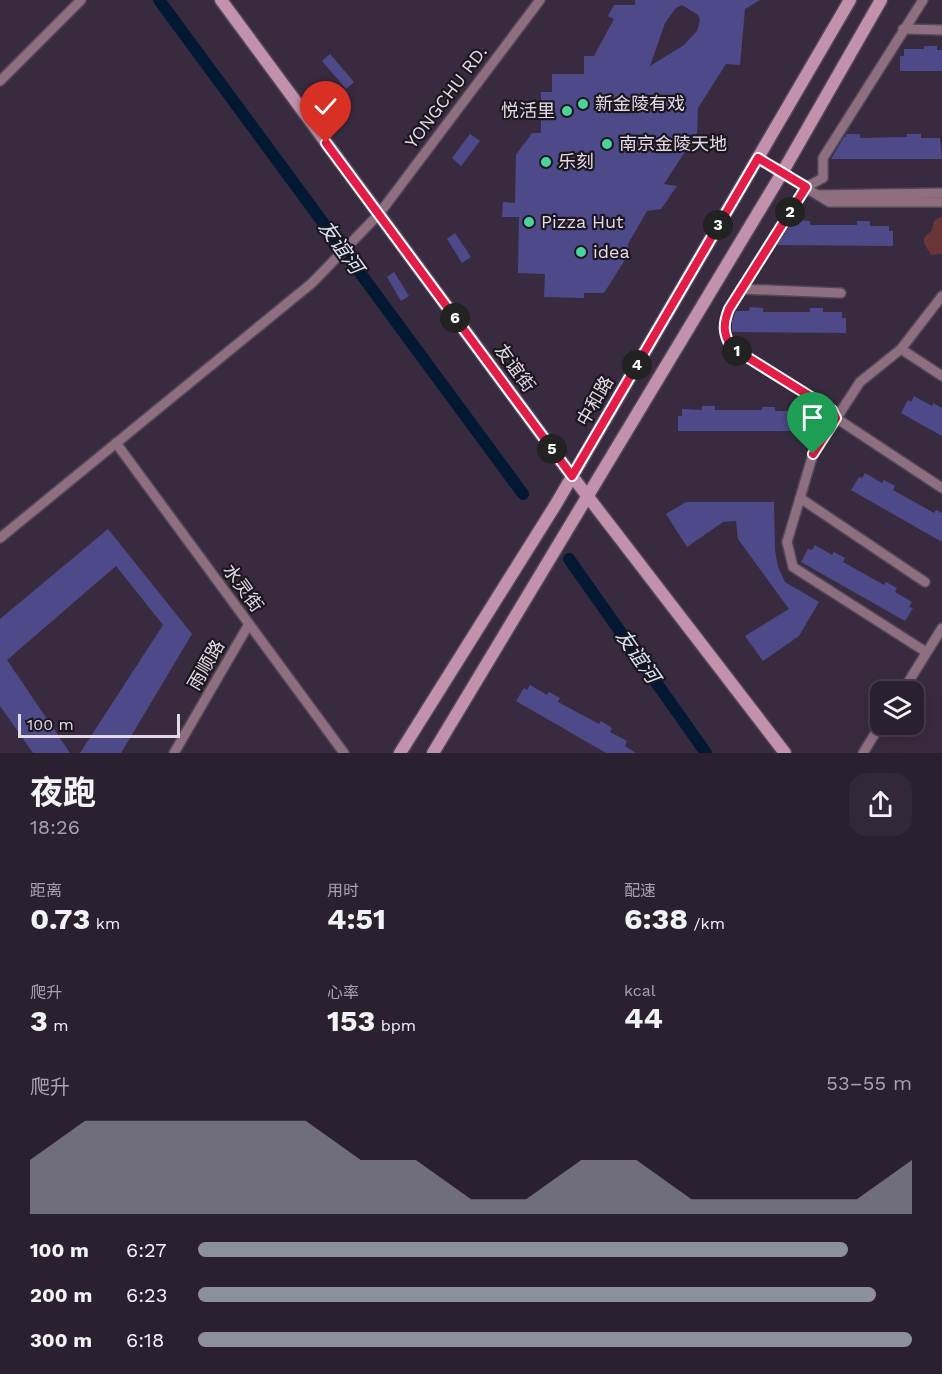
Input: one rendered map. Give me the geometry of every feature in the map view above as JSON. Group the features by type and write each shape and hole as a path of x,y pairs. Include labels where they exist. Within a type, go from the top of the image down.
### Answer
{"main road":[{"name":"友谊街","path":"221,0 586,495 785,753"},
{"name":"中和路","path":"400,753 572,476 850,0"},
{"path":"433,753 782,172 881,0"}],"street":[{"path":"0,81 81,0"},
{"name":"YONGCHU RD.","path":"0,538 312,283 379,214 540,0"},
{"path":"923,0 823,158 823,178 806,187 729,309 724,322 724,335 731,347 832,410 836,418 942,488"},
{"path":"903,29 942,30"},
{"path":"758,158 829,202 942,202"},
{"path":"818,195 942,192"},
{"path":"741,289 841,293"},
{"path":"926,652 793,567 787,542 813,454 860,382 901,349 942,296"},
{"path":"901,349 942,376"},
{"name":"水灵街","path":"116,443 344,753"},
{"path":"800,498 925,582"},
{"name":"雨顺路","path":"174,753 249,624"},
{"path":"909,681 942,628"},
{"path":"863,753 874,735"}],"shaded area":[{"path":"942,217 942,254 931,255 924,243 924,238 932,230 934,221"}],"building":[{"name":"南京金陵天地","path":"635,0 760,0 745,9 740,65 726,64 698,108 697,133 664,184 677,186 661,209 647,211 628,244 628,255 604,293 584,293 584,298 544,297 545,274 518,273 519,217 502,217 503,202 515,203 516,155 532,133 541,133 541,92 552,92 552,74 584,74 584,56 594,56 614,19 608,16 614,5 635,5","holes":["682,5 698,15 700,20 697,31 684,45 650,66 665,23 676,8"]},
{"path":"924,46 937,46 937,50 942,50 942,71 900,71 900,56 904,56 904,49 924,49"},
{"path":"330,54 354,82 346,89 322,61"},
{"path":"470,134 480,141 461,166 452,158"},
{"path":"846,134 860,134 860,138 907,137 907,134 921,134 921,138 940,138 942,159 831,159"},
{"path":"796,220 810,221 810,225 857,225 857,221 870,221 870,226 889,226 889,231 893,231 893,246 777,245 791,224 796,224"},
{"path":"455,233 471,257 462,263 447,239"},
{"path":"394,272 409,296 401,301 387,277"},
{"path":"750,307 763,308 763,312 810,312 810,308 823,308 823,312 842,312 842,318 846,318 846,333 732,332 732,321 736,311 749,311"},
{"path":"914,396 932,406 933,403 942,408 942,436 901,413 908,400 911,402"},
{"path":"702,406 715,406 715,410 762,410 762,407 775,407 775,411 795,411 795,417 798,417 798,431 678,431 678,416 682,416 682,409 702,410"},
{"path":"865,473 882,483 884,480 895,486 893,490 934,513 936,510 942,513 942,542 851,490 859,477 862,478"},
{"path":"686,502 774,502 775,550 778,567 785,582 819,602 799,636 763,661 745,636 789,609 738,539 736,521 723,522 687,547 666,514"},
{"path":"108,529 192,634 121,753 80,753 163,625 116,566 7,660 70,753 33,753 0,706 0,619"},
{"path":"815,545 832,555 834,552 845,558 843,562 884,585 886,582 897,588 895,592 912,602 909,607 913,608 905,621 801,562 808,549 812,550"},
{"path":"530,685 547,695 549,692 560,698 558,702 599,724 601,721 612,728 610,732 627,741 625,746 636,753 606,753 516,701 524,688 527,690"}],"waterway":[{"name":"友谊河","path":"159,0 523,494"},
{"name":"友谊河","path":"569,559 706,753"}],"place":[{"name":"新金陵有戏","path":"583,104"},
{"name":"悦活里","path":"567,111"},
{"name":"南京金陵天地","path":"607,144"},
{"name":"乐刻","path":"546,162"},
{"name":"Pizza Hut","path":"529,222"},
{"name":"idea","path":"581,252"}],"route":[{"path":"326,143 572,476 758,158 806,187 729,309 724,322 724,335 731,347 832,410 836,418 813,454"}]}
